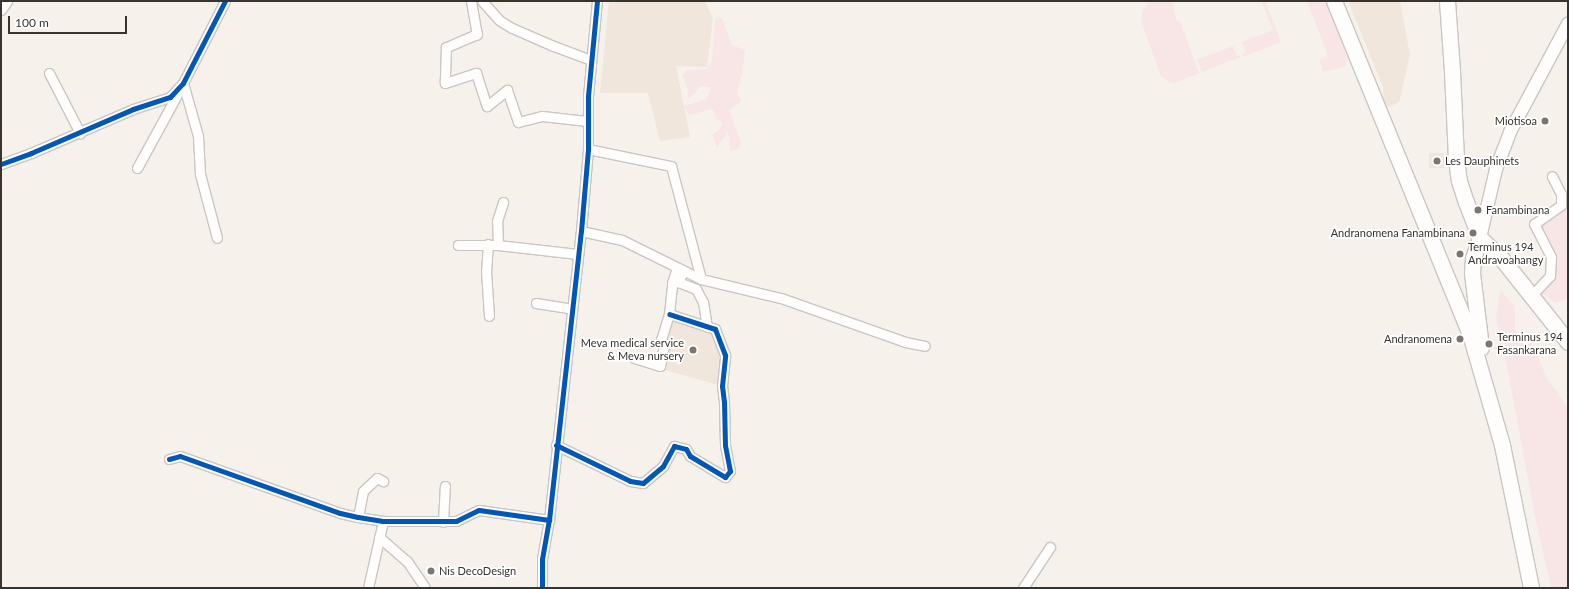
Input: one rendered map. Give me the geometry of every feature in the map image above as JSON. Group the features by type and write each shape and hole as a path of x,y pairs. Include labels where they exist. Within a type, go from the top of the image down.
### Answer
{"main road":[{"path":"1334,1 1470,334 1486,384 1502,445 1531,588"},
{"path":"1447,1 1458,174 1466,202 1480,238 1502,259 1568,342"},
{"path":"1480,238 1473,258 1472,273 1486,384"}],"street":[{"path":"1,10 7,1"},
{"path":"137,168 225,1"},
{"path":"470,1 477,34 446,46 445,83 476,73 487,106 507,90 518,122 542,116 587,121"},
{"path":"482,1 499,20 512,28 551,45 592,60"},
{"path":"542,588 542,559 548,520 577,254 581,231 588,149 587,121 597,1"},
{"path":"1480,238 1496,169 1510,132 1568,24"},
{"path":"49,73 80,133"},
{"path":"1,164 11,162 133,109 170,97 183,83"},
{"path":"183,83 198,136 200,174 217,238"},
{"path":"588,149 671,166 701,280"},
{"path":"1532,295 1550,276 1551,257 1534,224 1561,205 1560,194 1552,176"},
{"path":"498,245 497,221 503,202"},
{"path":"581,231 622,240 701,280 781,298 905,342 925,346"},
{"path":"458,245 488,244 577,254"},
{"path":"488,244 486,271 489,316"},
{"path":"634,358 660,366 664,345 661,340 669,314 672,283 677,268"},
{"path":"677,268 681,276 678,282 696,289 703,302 707,327"},
{"path":"536,303 572,309"},
{"path":"556,445 630,481 643,483 663,466 674,446 686,449 690,456 725,477 730,471 725,445 722,386 725,355 715,329 669,314"},
{"path":"169,458 180,456 326,508 358,517 383,521 443,522 456,521 479,510 548,520"},
{"path":"358,517 363,491 377,478 383,481"},
{"path":"443,522 445,486"},
{"path":"368,588 383,521"},
{"path":"379,537 407,561 425,588"},
{"path":"1023,588 1050,547"}],"shaded area":[{"path":"609,1 705,1 713,19 707,67 676,66 690,137 660,141 648,93 600,93"},
{"path":"1150,1 1172,1 1177,22 1180,21 1199,73 1175,83 1169,82 1161,76 1141,21 1142,12"},
{"path":"1261,1 1265,1 1281,42 1243,57 1242,54 1246,52 1242,42 1273,30"},
{"path":"1307,1 1327,1 1348,60 1345,66 1330,71 1323,71 1319,60 1328,56"},
{"path":"1348,1 1400,1 1410,55 1399,102 1389,107 1383,106 1383,87"},
{"path":"722,18 732,45 745,50 743,70 737,92 741,102 729,110 741,142 739,148 730,151 728,131 717,147 712,135 719,130 723,123 716,118 713,109 689,115 684,106 707,99 711,87 700,86 694,94 688,98 688,89 682,76 686,70 707,69 712,61 715,19"},
{"path":"1233,46 1237,56 1240,55 1241,57 1202,72 1197,60"},
{"name":"Les Dauphinets","path":"1429,153 1444,153 1444,168 1429,168"},
{"path":"1568,208 1568,298 1555,303 1538,289 1552,275 1551,257 1535,226 1558,211"},
{"path":"1500,290 1515,306 1515,330 1535,348 1546,377 1568,408 1568,588 1551,588 1535,516 1509,377 1496,318"},
{"name":"Meva medical service & Meva nursery","path":"671,318 697,327 703,332 711,331 721,356 718,385 662,369 664,339"}],"cycle path":[{"path":"1,164 31,153 133,109 170,97 183,83 225,1"},
{"path":"542,588 542,559 549,520 581,231 588,149 588,96 597,1"},
{"path":"556,445 630,481 643,483 663,466 674,446 686,449 690,456 725,477 730,471 725,445 722,386 725,355 715,329 669,314"},
{"path":"169,459 180,456 340,513 358,517 383,521 456,521 479,510 549,520"}],"place":[{"name":"Miotisoa","path":"1545,121"},
{"name":"Les Dauphinets","path":"1437,161"},
{"name":"Fanambinana","path":"1478,210"},
{"name":"Andranomena Fanambinana","path":"1473,233"},
{"name":"Terminus 194 Andravoahangy","path":"1460,254"},
{"name":"Andranomena","path":"1460,339"},
{"name":"Terminus 194 Fasankarana","path":"1489,344"},
{"name":"Meva medical service & Meva nursery","path":"693,350"},
{"name":"Nis DecoDesign","path":"431,571"}]}
